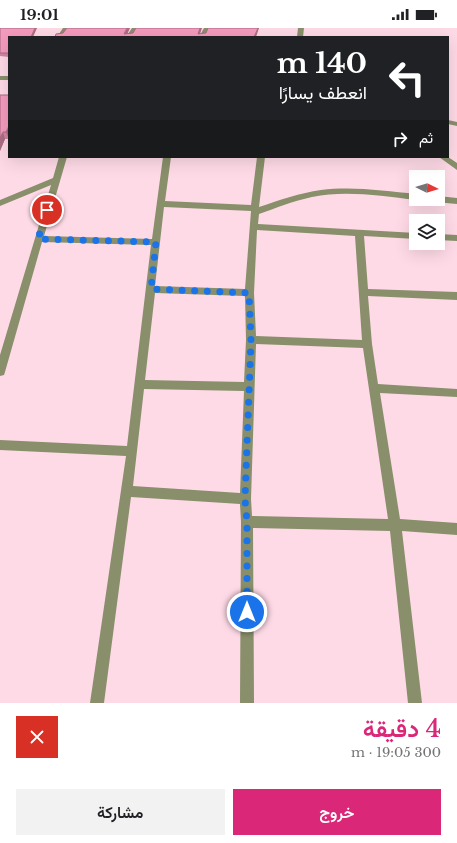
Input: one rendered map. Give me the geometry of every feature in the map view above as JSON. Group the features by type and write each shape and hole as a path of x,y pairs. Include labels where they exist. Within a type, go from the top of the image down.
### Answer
{"street":[{"path":"0,372 38,239 64,158"},
{"path":"97,703 132,451 160,204 167,158"},
{"path":"247,703 247,522 245,499 248,387 251,340 249,293 253,226 261,158"},
{"path":"444,158 457,167"},
{"path":"0,203 56,180"},
{"path":"160,204 255,210 306,196 336,191 364,191 409,196"},
{"path":"445,200 457,201"},
{"path":"253,226 409,236"},
{"path":"359,232 367,344 395,525 415,703"},
{"path":"38,239 156,242"},
{"path":"445,239 456,241"},
{"path":"151,289 249,293"},
{"path":"363,292 457,296"},
{"path":"251,340 367,344"},
{"path":"139,384 248,387"},
{"path":"373,388 457,393"},
{"path":"0,445 132,451"},
{"path":"126,491 245,499"},
{"path":"247,522 395,525 457,529"}],"building":[{"path":"0,28 35,28 31,36 8,36 8,53 0,53"},
{"path":"67,28 127,28 124,34 133,33 136,28 200,28 198,34 206,33 208,28 258,28 254,36 55,36 56,34 63,33"},
{"path":"0,95 8,95 8,128 6,132 3,132 0,138"}],"route":[{"path":"47,210 38,239 156,242 151,289 249,293 251,340 248,387 245,499 247,522 247,612"}]}
